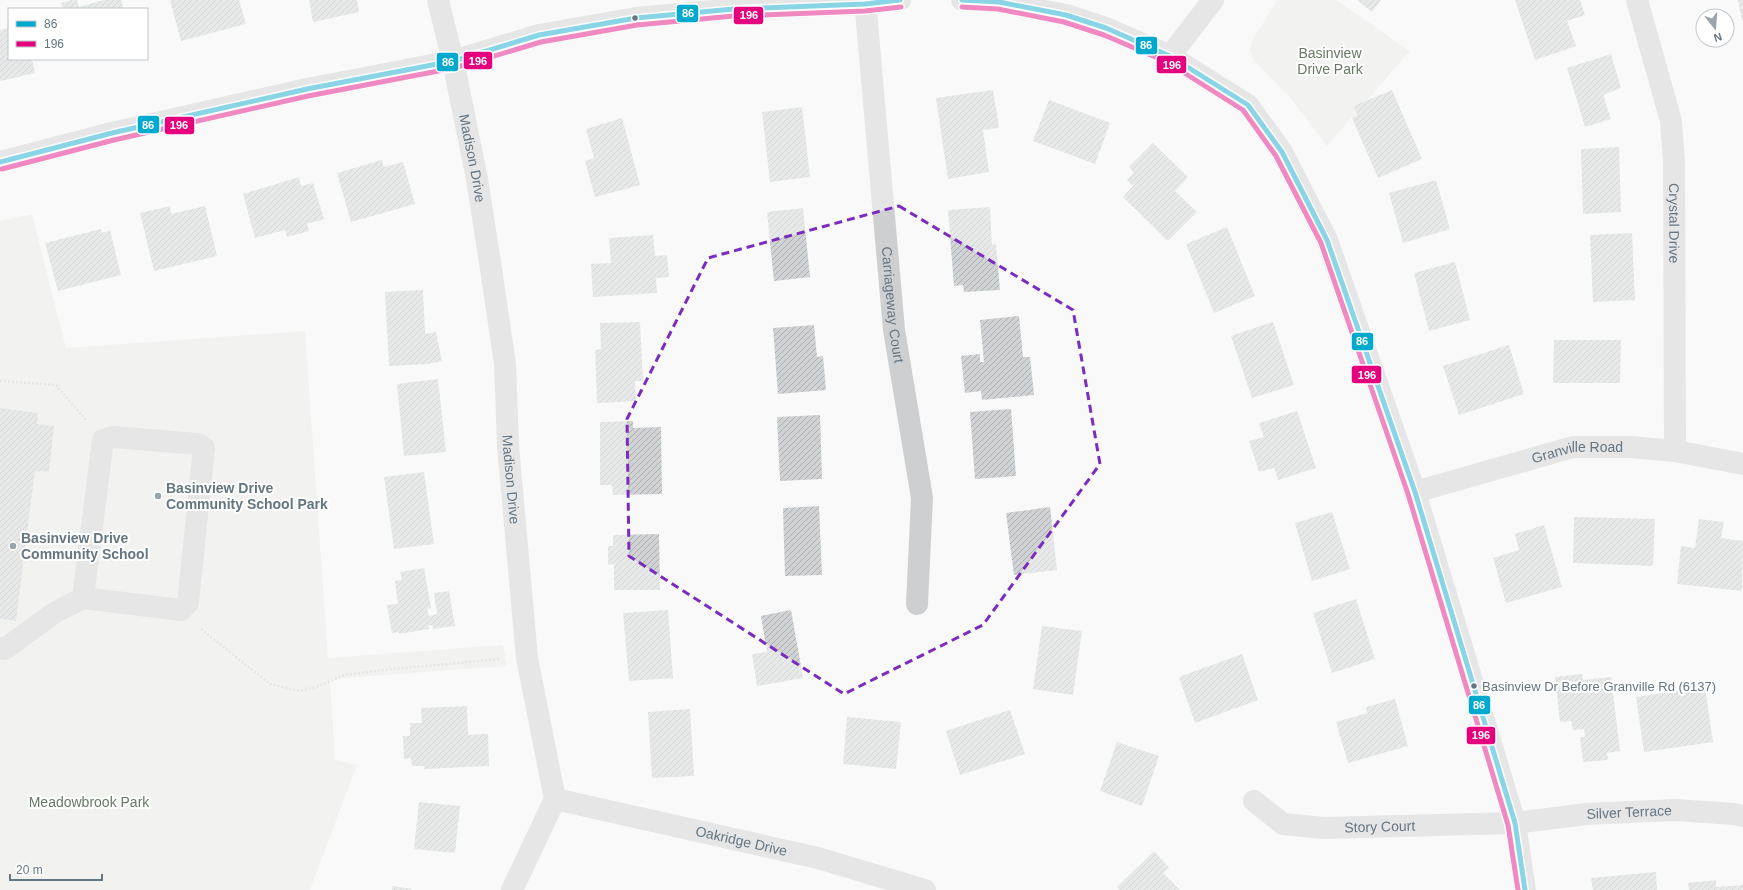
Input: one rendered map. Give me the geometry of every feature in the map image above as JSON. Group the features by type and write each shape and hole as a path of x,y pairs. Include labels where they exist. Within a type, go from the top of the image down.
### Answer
{"street":[{"name":"Madison Drive","path":"438,0 453,61 477,179 505,364 508,446 527,658 555,799"},
{"path":"0,162 112,133 306,89 453,61 539,35 636,18 734,9 900,0"},
{"path":"962,0 999,2 1066,15 1106,28 1170,56 1248,105 1282,152 1326,240 1415,492 1515,823 1525,890"},
{"path":"1170,56 1213,0"},
{"name":"Crystal Drive","path":"1637,0 1671,121 1674,170 1675,451"},
{"name":"Carriageway Court","path":"865,2 894,330 922,498 917,604"},
{"path":"0,648 5,649 54,614 83,598 181,610 188,603 204,448 198,444 113,437 103,440 83,598"},
{"name":"Granville Road","path":"1415,492 1573,447 1630,447 1675,451 1743,464"},
{"path":"512,890 555,799"},
{"name":"Oakridge Drive","path":"555,799 818,858 925,890"},
{"name":"Story Court","path":"1254,801 1283,824 1324,828 1515,823"},
{"name":"Silver Terrace","path":"1515,823 1586,814 1668,811 1734,814 1743,816"}],"path":[{"path":"0,381 56,385 103,440"},
{"path":"181,610 196,625 270,684 300,691 352,674 465,662 527,658"}],"highlighted area":[{"path":"899,206 1073,310 1100,464 983,625 844,694 629,556 627,419 708,258"}],"green space":[{"name":"Basinview Drive Park","path":"1278,0 1336,0 1410,51 1327,146 1293,101 1253,59 1250,49 1254,37"},
{"name":"Basinview Drive Community School Park","path":"32,214 66,348 305,331 328,658 503,645 507,666 330,679 335,760 357,765 310,890 0,890 0,221"}],"building":[{"path":"77,0 79,7 104,0 121,0 124,8 63,8 61,3"},
{"path":"170,0 239,0 246,24 181,41"},
{"path":"309,0 357,0 359,12 313,22"},
{"path":"1357,0 1381,0 1372,12"},
{"path":"1515,0 1580,0 1585,15 1567,21 1576,46 1535,60"},
{"path":"1738,0 1743,0 1742,21"},
{"path":"8,28 8,60 32,60 35,73 0,81 0,30"},
{"path":"1611,54 1621,88 1603,95 1611,119 1585,127 1567,68"},
{"path":"993,90 999,128 983,130 989,172 948,179 936,98"},
{"path":"1392,90 1422,159 1378,178 1352,118 1357,115 1354,106"},
{"path":"1049,100 1110,123 1095,164 1033,141"},
{"path":"802,107 810,177 770,182 762,112"},
{"path":"622,118 640,185 595,197 585,161 594,158 586,129"},
{"path":"1153,143 1188,177 1175,191 1197,212 1168,241 1123,197 1133,186 1127,180 1134,173 1129,167"},
{"path":"1619,147 1621,212 1583,214 1581,149"},
{"path":"382,160 384,167 403,162 415,204 351,222 337,173"},
{"path":"299,177 301,186 313,183 324,219 307,224 309,231 287,237 285,230 255,238 243,194"},
{"path":"1436,180 1450,229 1403,243 1389,193"},
{"path":"170,206 171,214 205,206 217,256 154,271 140,213"},
{"path":"990,207 992,245 996,244 1000,290 964,292 963,285 954,286 948,210"},
{"path":"803,208 810,277 774,281 767,212"},
{"path":"1227,227 1255,296 1214,313 1186,244"},
{"path":"101,229 102,233 110,230 121,275 58,291 45,243"},
{"path":"1632,233 1635,300 1593,302 1590,235"},
{"path":"653,235 655,256 667,255 669,277 656,278 657,293 593,297 591,264 611,263 609,238"},
{"path":"1455,262 1470,320 1429,331 1414,273"},
{"path":"423,290 425,334 436,332 442,361 427,364 389,366 385,292"},
{"path":"1019,316 1023,357 1030,357 1034,395 982,400 981,391 965,393 961,356 980,354 980,362 984,362 980,320"},
{"path":"640,322 643,381 635,381 636,401 597,403 595,350 601,349 600,323"},
{"path":"1273,322 1294,385 1252,398 1231,336"},
{"path":"814,325 817,357 823,356 826,390 778,394 773,328"},
{"path":"1554,340 1621,340 1620,383 1553,383"},
{"path":"1509,345 1524,394 1459,415 1443,366"},
{"path":"438,379 446,452 404,456 397,384"},
{"name":"Basinview Drive Community School","path":"0,408 38,413 37,424 54,426 49,472 35,471 16,621 0,619"},
{"path":"1011,409 1016,476 975,479 970,412"},
{"path":"1297,411 1316,468 1278,480 1274,468 1259,472 1249,441 1264,437 1259,423"},
{"path":"820,415 822,479 780,481 777,417"},
{"path":"633,421 633,428 661,427 662,494 613,495 612,485 600,485 600,422"},
{"path":"424,472 434,544 394,549 384,477"},
{"path":"819,506 822,575 785,576 783,508"},
{"path":"1050,507 1057,570 1014,575 1006,513"},
{"path":"1332,512 1350,569 1312,581 1295,523"},
{"path":"1574,517 1655,519 1653,566 1573,563"},
{"path":"1699,519 1724,522 1721,538 1743,541 1742,591 1677,584 1681,546 1695,548"},
{"path":"1544,525 1562,587 1506,603 1493,558 1519,550 1515,534"},
{"path":"659,534 660,590 614,590 614,564 608,565 608,546 613,546 613,535"},
{"path":"424,568 431,608 427,609 429,616 437,614 434,593 449,591 455,626 433,629 432,625 428,626 429,629 399,634 399,632 392,633 387,605 398,604 395,581 402,580 400,572"},
{"path":"1356,599 1375,659 1332,673 1313,613"},
{"path":"668,610 673,678 629,681 623,613"},
{"path":"791,610 803,678 757,686 752,654 767,652 761,616"},
{"path":"1042,626 1082,631 1073,695 1033,689"},
{"path":"1242,654 1258,700 1195,723 1179,677"},
{"path":"1582,674 1583,680 1611,677 1620,751 1607,753 1608,760 1583,762 1580,737 1585,737 1584,729 1573,730 1571,721 1560,722 1555,677"},
{"path":"1705,687 1713,742 1644,752 1636,697"},
{"path":"1395,699 1408,746 1348,763 1336,722 1367,713 1366,707"},
{"path":"467,706 468,735 488,734 489,766 424,769 424,766 412,766 411,758 404,759 403,736 410,736 410,723 422,723 421,708"},
{"path":"690,709 694,776 652,778 648,712"},
{"path":"1010,710 1025,754 960,775 946,731"},
{"path":"847,717 901,722 896,769 843,764"},
{"path":"1117,742 1159,756 1142,806 1100,791"},
{"path":"419,802 460,806 455,853 414,849"},
{"path":"1154,851 1169,868 1163,873 1180,890 1119,890 1117,887"},
{"path":"1656,872 1657,890 1593,890 1591,878"},
{"path":"1716,880 1716,887 1743,885 1743,890 1689,890 1688,883"},
{"path":"392,886 412,889 392,890"}],"transit line":[{"name":"86","path":"0,162 112,133 307,89 453,61 539,35 636,18 734,9 865,4 900,0"},
{"name":"86","path":"962,0 999,2 1066,15 1106,28 1170,56 1248,105 1282,152 1327,240 1415,492 1515,823 1525,890"},
{"name":"196","path":"2,169 114,140 308,96 454,68 541,42 637,25 734,16 865,11 901,7"},
{"name":"196","path":"962,7 998,9 1064,22 1104,35 1167,62 1243,110 1276,156 1321,243 1408,494 1508,825 1518,890"}],"place":[{"name":"Basinview Drive Community School Park","path":"158,496"},
{"name":"Basinview Drive Community School","path":"13,546"},
{"name":"Basinview Dr Before Granville Rd (6137)","path":"1474,686"}],"park label":[{"name":"Meadowbrook Park","path":"89,802"}]}
